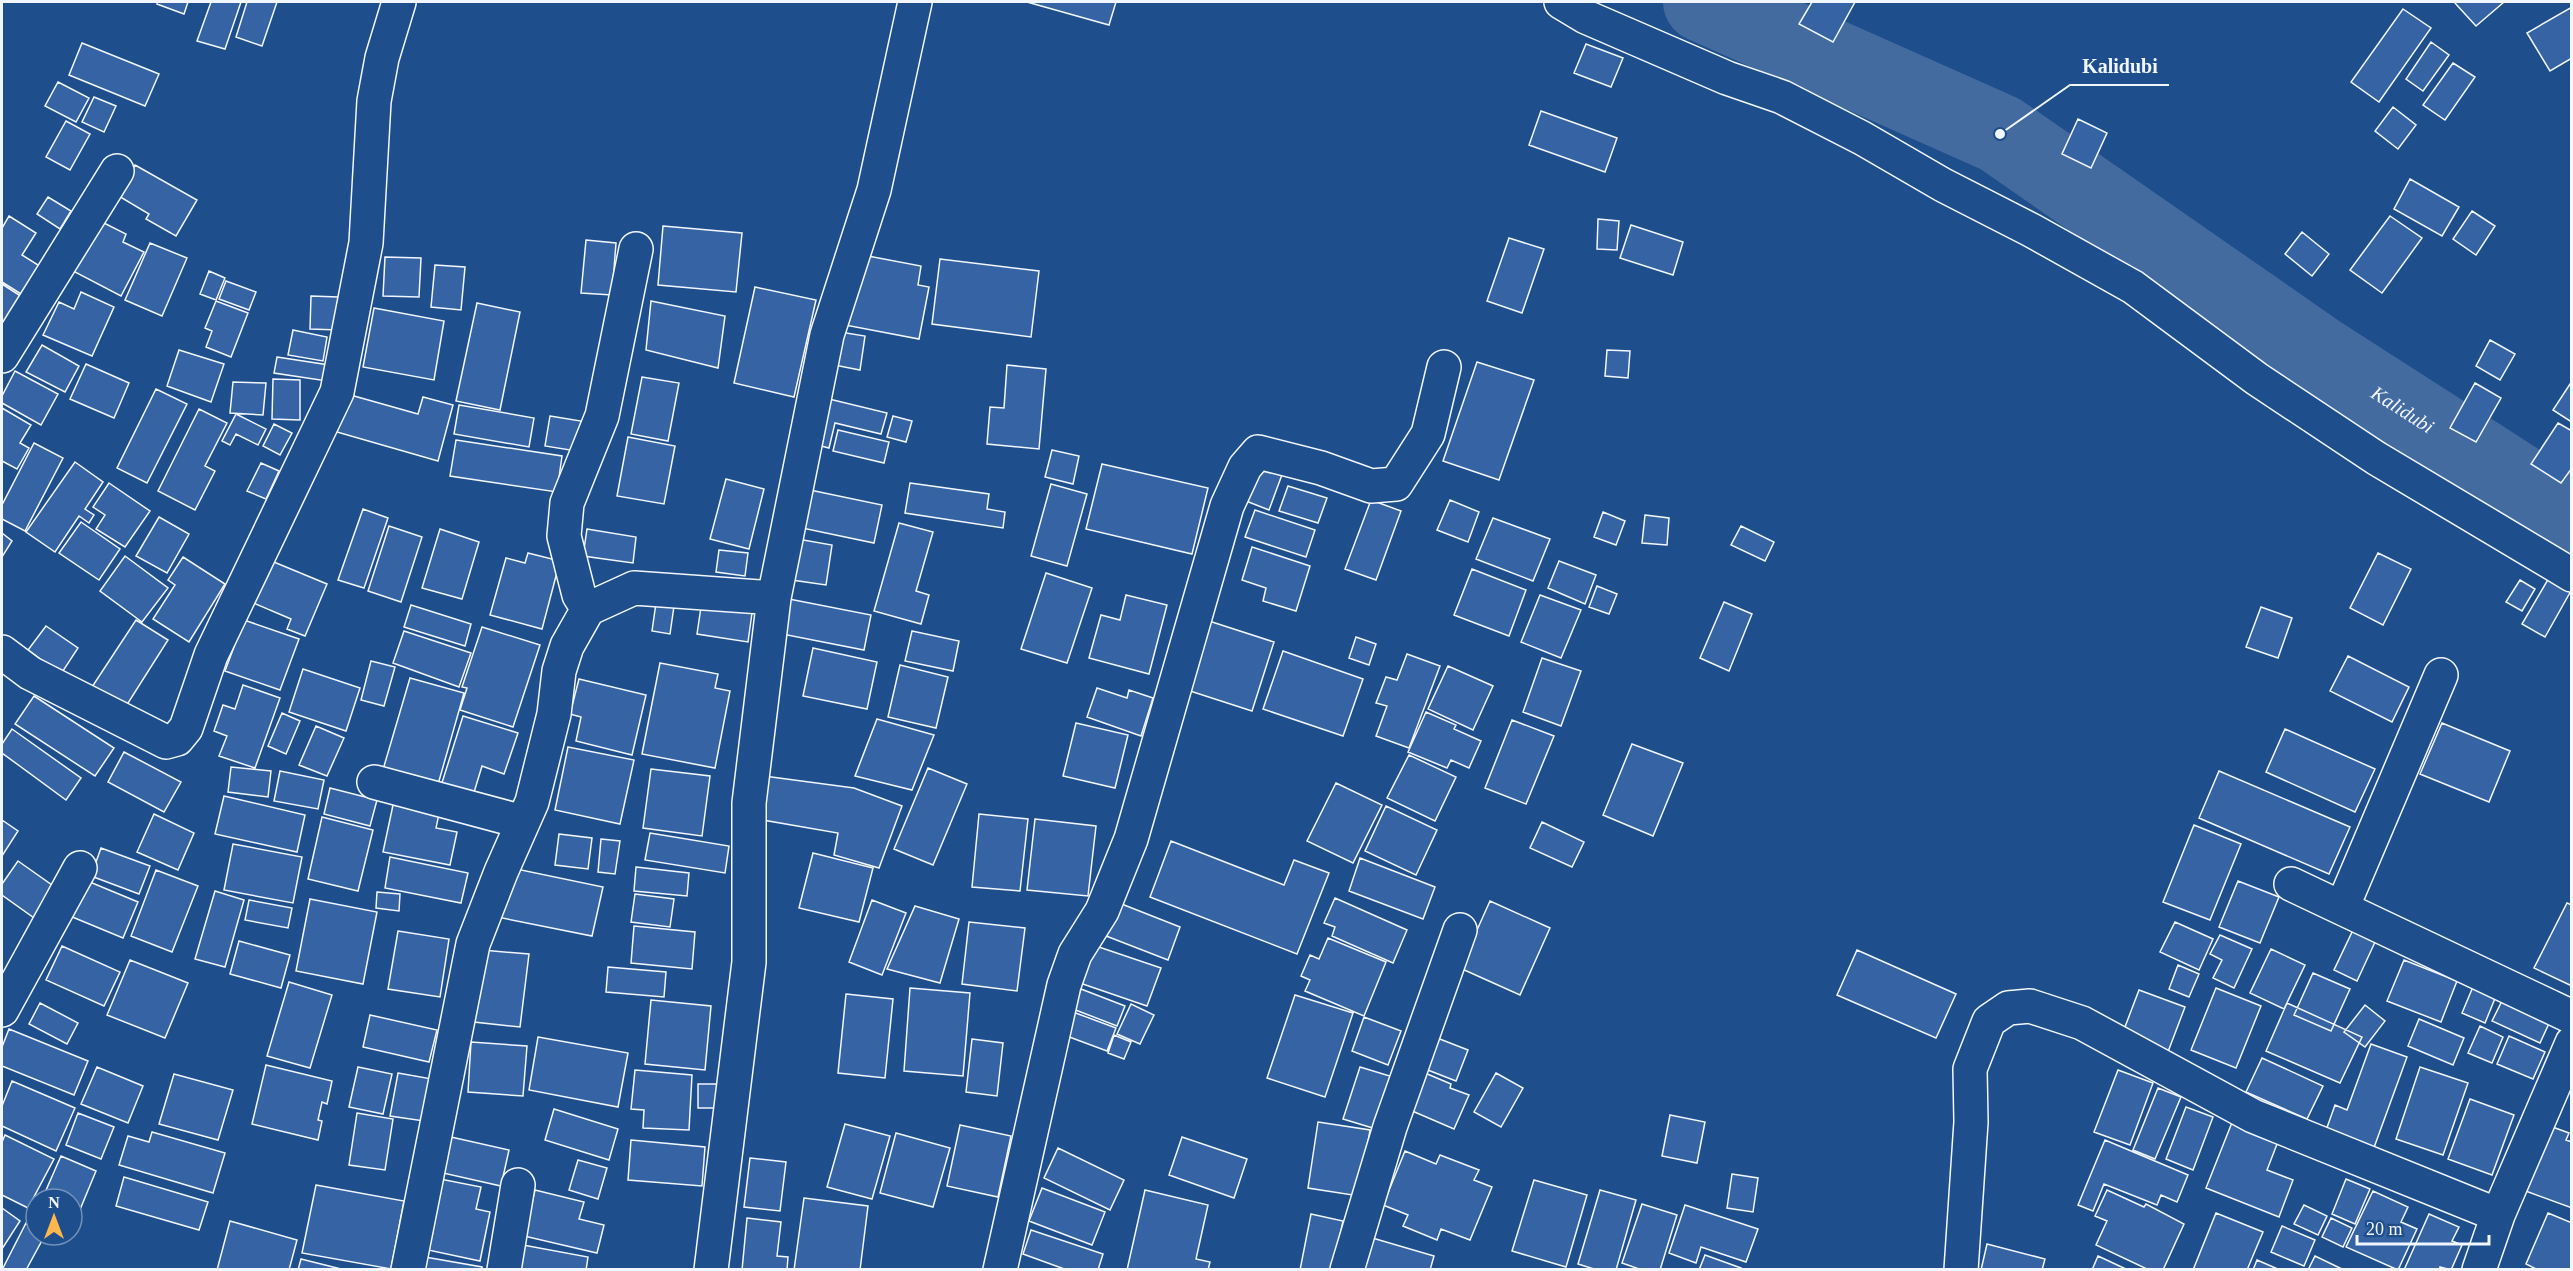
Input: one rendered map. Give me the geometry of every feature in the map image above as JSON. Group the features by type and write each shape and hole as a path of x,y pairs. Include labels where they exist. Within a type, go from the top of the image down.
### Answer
{"street":[{"path":"2,652 30,673 166,742 177,739 186,728 211,656 337,392 366,243 374,101 382,58 399,2"},
{"path":"711,1269 749,962 749,803 774,598 827,335 874,190 915,2"},
{"path":"1561,2 1586,17 1716,73 1782,97 1862,138 1942,185 2031,230 2133,287 2258,379 2376,458 2571,575"},
{"path":"2,356 117,171"},
{"path":"588,609 579,595 564,536 567,503 602,416 636,249"},
{"path":"1000,1269 1064,985 1075,954 1102,911 1131,839 1227,506 1245,466 1258,452 1321,468 1371,486 1396,484 1428,434 1444,367"},
{"path":"408,1269 473,944 532,802 554,714 559,671 567,646 588,609 633,588 774,598"},
{"path":"2342,909 2441,675"},
{"path":"374,782 523,822"},
{"path":"2,1010 80,868"},
{"path":"2290,884 2571,1017"},
{"path":"1347,1269 1390,1127 1460,930"},
{"path":"1961,1269 1971,1122 1970,1069 1989,1021 2008,1008 2030,1006 2082,1023 2253,1116 2498,1215"},
{"path":"2479,1269 2498,1215 2571,1043"},
{"path":"504,1269 518,1185"}],"building":[{"path":"158,2 188,2 184,14 157,4"},
{"path":"211,2 241,2 225,49 197,41"},
{"path":"247,2 277,2 262,46 236,37"},
{"path":"1027,2 1116,2 1109,25"},
{"path":"1812,2 1855,2 1833,42 1799,24"},
{"path":"2454,2 2504,2 2476,26"},
{"path":"2572,7 2572,58 2550,71 2527,33"},
{"path":"2403,9 2431,28 2379,102 2351,82"},
{"path":"2431,42 2449,55 2423,91 2406,79"},
{"path":"82,43 159,74 145,106 69,75"},
{"path":"1586,44 1623,58 1611,87 1574,73"},
{"path":"2453,63 2475,77 2445,120 2423,105"},
{"path":"58,82 89,98 76,122 45,106"},
{"path":"94,97 116,106 104,132 82,122"},
{"path":"2393,107 2416,125 2398,149 2375,131"},
{"path":"1541,111 1617,138 1605,172 1529,145"},
{"path":"2078,119 2107,133 2091,168 2062,154"},
{"path":"66,121 90,134 70,170 46,157"},
{"path":"135,165 197,200 176,236 146,219 149,214 117,195"},
{"path":"2410,179 2459,207 2442,236 2394,209"},
{"path":"48,197 71,211 60,229 37,214"},
{"path":"2472,211 2495,226 2476,255 2453,239"},
{"path":"9,216 36,233 22,255 46,270 29,299 2,282 2,228"},
{"path":"2390,216 2422,238 2382,293 2350,270"},
{"path":"1598,219 1619,221 1617,250 1597,249"},
{"path":"98,220 126,234 123,242 144,252 121,296 73,271"},
{"path":"1631,225 1683,242 1673,275 1620,258"},
{"path":"663,226 742,233 736,292 658,285"},
{"path":"2302,232 2329,254 2312,276 2285,254"},
{"path":"1509,238 1544,249 1522,313 1487,301"},
{"path":"586,240 616,243 612,295 581,293"},
{"path":"150,243 187,258 162,316 125,300"},
{"path":"868,256 921,266 918,285 929,287 919,339 845,325"},
{"path":"385,257 421,258 419,297 383,296"},
{"path":"940,259 1039,271 1031,337 932,324"},
{"path":"435,265 465,267 461,310 431,307"},
{"path":"209,271 225,278 216,300 200,294"},
{"path":"226,281 256,292 249,310 219,299"},
{"path":"2,284 30,302 2,338"},
{"path":"755,287 816,300 794,397 734,383"},
{"path":"81,292 114,307 92,356 43,335 59,302 74,309"},
{"path":"311,296 338,297 338,330 310,329"},
{"path":"216,301 248,313 231,357 206,347 212,331 205,328"},
{"path":"651,301 725,316 718,368 646,350"},
{"path":"477,303 520,312 500,410 456,401"},
{"path":"374,308 444,321 434,380 363,367"},
{"path":"293,330 327,337 323,361 288,355"},
{"path":"840,332 865,336 860,370 834,365"},
{"path":"2490,340 2515,354 2500,380 2476,366"},
{"path":"42,345 79,366 65,392 26,372"},
{"path":"179,350 224,364 211,402 167,386"},
{"path":"1607,350 1630,351 1628,378 1605,376"},
{"path":"277,357 329,365 327,381 274,373"},
{"path":"1477,362 1534,380 1499,480 1443,461"},
{"path":"86,364 129,383 114,418 70,399"},
{"path":"1007,365 1046,369 1039,449 987,444 990,407 1004,408"},
{"path":"15,371 58,394 41,425 2,403 2,396"},
{"path":"642,377 679,383 668,441 631,434"},
{"path":"273,379 300,380 300,420 272,419"},
{"path":"2572,381 2572,419 2570,421 2553,410"},
{"path":"233,382 266,383 263,415 230,413"},
{"path":"2475,383 2501,398 2476,442 2450,428"},
{"path":"156,389 187,404 147,483 117,468"},
{"path":"347,394 418,414 423,397 453,405 438,461 337,432"},
{"path":"825,398 887,413 881,434 835,423 829,448 813,444"},
{"path":"459,405 534,418 529,447 454,434"},
{"path":"2,408 31,425 20,443 29,448 17,469 2,461"},
{"path":"199,409 227,423 205,466 215,471 195,510 158,491"},
{"path":"236,414 266,429 258,445 236,434 230,445 222,441"},
{"path":"550,416 581,421 576,451 545,446"},
{"path":"893,416 912,421 906,442 887,437"},
{"path":"2558,423 2572,431 2572,468 2561,483 2531,464"},
{"path":"274,424 292,433 280,455 263,446"},
{"path":"838,430 889,442 884,463 833,451"},
{"path":"628,437 675,446 664,504 617,496"},
{"path":"456,440 562,456 557,492 450,476"},
{"path":"34,443 63,458 25,531 2,519 2,505"},
{"path":"1052,450 1079,456 1073,484 1045,477"},
{"path":"1256,461 1283,472 1269,510 1241,499"},
{"path":"75,462 103,482 85,509 94,515 89,523 79,516 55,552 26,532"},
{"path":"261,463 279,471 266,499 247,491"},
{"path":"1102,464 1208,488 1192,554 1086,529"},
{"path":"726,479 764,489 749,549 710,539"},
{"path":"109,483 150,511 125,547 96,529 105,515 93,507"},
{"path":"910,483 989,494 987,509 1005,512 1003,528 905,513"},
{"path":"1051,484 1087,494 1067,566 1031,556"},
{"path":"1288,486 1327,498 1318,523 1279,511"},
{"path":"810,490 882,505 874,543 802,528"},
{"path":"1371,500 1401,511 1376,580 1345,569"},
{"path":"1450,500 1479,512 1468,542 1437,530"},
{"path":"363,509 388,518 364,588 338,580"},
{"path":"1255,510 1315,530 1306,557 1245,537"},
{"path":"1603,512 1625,521 1616,545 1594,537"},
{"path":"1645,515 1669,518 1667,545 1642,543"},
{"path":"159,517 189,534 167,573 136,556"},
{"path":"1493,518 1550,539 1533,581 1476,559"},
{"path":"81,522 120,549 99,580 59,553"},
{"path":"899,523 933,532 916,591 929,595 921,624 874,611"},
{"path":"389,526 422,537 401,602 368,591"},
{"path":"1741,526 1774,542 1765,561 1731,545"},
{"path":"440,529 479,542 462,599 422,588"},
{"path":"587,529 636,537 633,563 583,556"},
{"path":"2,533 12,541 2,557"},
{"path":"792,538 832,545 826,585 785,579"},
{"path":"1252,547 1310,566 1296,611 1263,601 1266,588 1242,580"},
{"path":"719,550 748,553 745,576 716,572"},
{"path":"528,553 560,561 542,629 490,615 506,558 525,563"},
{"path":"2378,553 2411,569 2383,625 2350,608"},
{"path":"125,556 168,588 142,622 100,591"},
{"path":"183,557 225,584 189,642 153,619 175,585 168,580"},
{"path":"269,560 327,584 305,636 287,629 291,619 251,602"},
{"path":"1559,561 1596,575 1585,604 1548,588"},
{"path":"1472,569 1526,590 1509,636 1454,615"},
{"path":"1046,573 1092,588 1067,663 1021,649"},
{"path":"2550,576 2572,589 2545,637 2522,624"},
{"path":"2520,580 2535,589 2522,611 2506,602"},
{"path":"1597,586 1617,594 1609,614 1589,607"},
{"path":"1126,595 1167,605 1149,674 1089,658 1101,615 1120,620"},
{"path":"1540,595 1581,610 1561,658 1521,642"},
{"path":"789,599 871,615 864,650 782,634"},
{"path":"1724,602 1752,614 1729,671 1700,658"},
{"path":"656,603 674,606 670,634 652,631"},
{"path":"411,605 471,624 465,646 404,627"},
{"path":"701,607 752,613 748,642 697,634"},
{"path":"2261,607 2292,618 2278,658 2246,647"},
{"path":"136,620 168,640 123,711 90,690"},
{"path":"244,620 299,639 280,690 225,671"},
{"path":"1209,621 1274,642 1252,711 1187,690"},
{"path":"46,626 78,648 61,674 28,650"},
{"path":"482,627 540,645 513,727 460,710 467,688 462,687"},
{"path":"404,631 471,653 459,687 393,663"},
{"path":"912,631 959,641 953,671 905,661"},
{"path":"1356,637 1376,644 1369,665 1349,658"},
{"path":"813,648 877,662 867,709 803,696"},
{"path":"1283,651 1363,679 1343,736 1263,709"},
{"path":"1407,654 1440,666 1409,748 1376,736 1387,706 1376,703 1386,677 1397,680"},
{"path":"2348,656 2409,687 2392,722 2330,691"},
{"path":"1542,658 1581,671 1561,726 1523,712"},
{"path":"371,661 395,667 384,706 361,700"},
{"path":"660,663 718,674 715,688 730,691 715,768 642,754"},
{"path":"900,665 948,677 936,728 888,717"},
{"path":"1448,666 1493,686 1473,730 1428,709"},
{"path":"303,669 360,688 346,731 289,712"},
{"path":"410,678 464,693 437,788 382,773"},
{"path":"579,679 646,695 632,755 576,741 581,717 570,714"},
{"path":"243,685 280,698 255,768 219,756 227,736 214,731 223,705 235,709"},
{"path":"1097,688 1127,698 1129,690 1153,698 1141,736 1087,717"},
{"path":"34,696 114,748 95,776 15,724"},
{"path":"1426,712 1456,725 1454,729 1481,741 1469,768 1451,760 1447,768 1408,752"},
{"path":"282,713 300,721 286,754 268,746"},
{"path":"463,716 518,733 504,774 482,766 472,799 440,789"},
{"path":"877,719 934,735 912,790 855,776"},
{"path":"1512,720 1554,736 1526,804 1485,788"},
{"path":"1076,723 1128,735 1115,788 1063,776"},
{"path":"2442,723 2510,751 2489,802 2420,774"},
{"path":"316,726 344,738 327,776 299,765"},
{"path":"12,729 81,778 66,800 2,753 2,744"},
{"path":"2285,729 2375,769 2355,812 2266,772"},
{"path":"1632,744 1683,763 1653,836 1603,815"},
{"path":"568,747 634,760 620,824 555,810"},
{"path":"124,752 181,782 164,812 108,782"},
{"path":"1409,755 1456,777 1435,821 1387,798"},
{"path":"231,767 271,771 268,797 228,792"},
{"path":"928,768 967,784 933,865 894,849"},
{"path":"651,769 710,776 702,836 643,828"},
{"path":"280,771 324,780 318,809 274,801"},
{"path":"2219,771 2350,827 2329,874 2199,818"},
{"path":"764,776 854,788 902,806 879,868 834,855 838,833 763,820"},
{"path":"1336,783 1382,805 1353,863 1307,841"},
{"path":"330,788 377,800 370,826 324,814"},
{"path":"224,796 305,815 297,852 215,834"},
{"path":"393,805 439,814 436,828 457,832 450,865 383,852"},
{"path":"1386,806 1437,830 1416,875 1365,851"},
{"path":"154,814 194,833 178,870 137,852"},
{"path":"979,814 1028,819 1020,891 972,887"},
{"path":"322,817 373,830 358,891 308,879"},
{"path":"1035,819 1096,826 1088,896 1027,890"},
{"path":"2,820 18,831 2,856"},
{"path":"1542,822 1584,842 1572,867 1530,848"},
{"path":"2194,825 2241,844 2210,920 2163,902"},
{"path":"650,833 729,846 725,873 645,860"},
{"path":"559,834 592,838 588,869 555,865"},
{"path":"601,839 620,841 615,874 598,872"},
{"path":"1171,841 1284,885 1294,860 1329,873 1297,954 1150,897"},
{"path":"233,844 302,857 293,903 224,890"},
{"path":"101,848 150,866 139,894 91,876"},
{"path":"813,853 873,868 859,922 799,908"},
{"path":"390,857 468,873 461,903 385,888"},
{"path":"1360,858 1435,887 1423,919 1349,891"},
{"path":"18,861 59,890 37,920 2,895 2,884"},
{"path":"507,867 603,887 592,936 497,917"},
{"path":"636,867 689,873 687,896 634,891"},
{"path":"156,870 198,886 172,952 131,936"},
{"path":"85,880 138,902 123,938 70,916"},
{"path":"2238,881 2279,897 2260,943 2219,927"},
{"path":"215,891 244,900 225,967 195,959"},
{"path":"377,892 400,894 399,911 376,908"},
{"path":"635,894 674,899 670,927 631,922"},
{"path":"1335,898 1407,930 1393,963 1332,936 1335,927 1324,923"},
{"path":"310,899 377,912 363,984 296,971"},
{"path":"249,900 292,908 288,928 245,920"},
{"path":"872,900 906,913 882,975 849,962"},
{"path":"1114,901 1180,927 1168,960 1101,934"},
{"path":"1490,901 1550,928 1520,995 1460,968"},
{"path":"2567,903 2572,905 2572,986 2534,968"},
{"path":"915,906 959,919 940,983 887,969"},
{"path":"969,922 1025,928 1017,991 962,984"},
{"path":"2175,922 2213,939 2199,970 2160,952"},
{"path":"634,926 695,932 692,969 631,963"},
{"path":"2353,930 2376,940 2357,981 2334,970"},
{"path":"398,931 449,939 440,997 388,989"},
{"path":"2220,935 2252,949 2234,988 2213,978 2222,960 2210,954"},
{"path":"1328,938 1386,962 1364,1016 1305,991 1310,980 1301,976 1310,955 1319,959"},
{"path":"239,941 290,955 281,988 230,974"},
{"path":"1087,943 1161,968 1147,1006 1074,981"},
{"path":"62,946 120,972 104,1006 46,980"},
{"path":"2271,949 2305,965 2284,1009 2250,993"},
{"path":"482,950 529,954 520,1027 474,1022"},
{"path":"1857,950 1956,994 1936,1038 1837,995"},
{"path":"130,960 188,983 165,1038 107,1015"},
{"path":"2404,960 2457,981 2441,1022 2387,1001"},
{"path":"2178,965 2199,974 2189,997 2169,989"},
{"path":"608,967 666,972 664,997 606,992"},
{"path":"2313,973 2350,989 2331,1031 2294,1015"},
{"path":"289,982 332,995 310,1068 267,1056"},
{"path":"2475,982 2498,991 2485,1023 2462,1013"},
{"path":"910,988 970,993 963,1076 904,1071"},
{"path":"2216,988 2261,1006 2236,1068 2191,1050"},
{"path":"1081,989 1125,1006 1117,1026 1073,1009"},
{"path":"2139,990 2185,1007 2166,1057 2120,1040"},
{"path":"846,994 893,999 885,1078 838,1073"},
{"path":"1295,995 1353,1013 1325,1097 1267,1078"},
{"path":"2504,997 2551,1019 2540,1043 2492,1021"},
{"path":"651,1000 711,1006 705,1070 645,1064"},
{"path":"40,1003 78,1023 67,1044 29,1024"},
{"path":"2287,1003 2362,1037 2340,1083 2266,1051"},
{"path":"1131,1004 1154,1015 1140,1044 1117,1034"},
{"path":"2365,1005 2385,1021 2365,1047 2344,1032"},
{"path":"1073,1012 1116,1028 1107,1051 1064,1035"},
{"path":"370,1015 437,1030 429,1062 363,1047"},
{"path":"1364,1017 1401,1031 1388,1065 1352,1051"},
{"path":"2419,1019 2464,1038 2453,1065 2408,1046"},
{"path":"2480,1026 2503,1037 2492,1063 2468,1053"},
{"path":"9,1029 88,1061 74,1095 2,1066 2,1047"},
{"path":"1114,1035 1131,1042 1124,1059 1108,1053"},
{"path":"1432,1036 1468,1050 1456,1081 1420,1067"},
{"path":"2509,1036 2545,1052 2533,1079 2497,1064"},
{"path":"538,1037 628,1053 618,1107 529,1090"},
{"path":"972,1039 1003,1043 997,1096 966,1092"},
{"path":"471,1042 527,1046 523,1096 468,1092"},
{"path":"2371,1044 2407,1057 2372,1153 2324,1136 2335,1105 2347,1110"},
{"path":"2262,1058 2323,1086 2307,1119 2246,1092"},
{"path":"266,1065 332,1081 327,1104 322,1102 318,1120 322,1121 318,1140 252,1124"},
{"path":"97,1067 143,1086 128,1123 81,1104"},
{"path":"358,1067 392,1074 383,1114 349,1107"},
{"path":"1360,1067 1393,1077 1376,1129 1343,1119"},
{"path":"2420,1067 2468,1083 2443,1155 2396,1139"},
{"path":"635,1070 692,1075 689,1130 643,1128 644,1110 631,1109"},
{"path":"1418,1070 1451,1084 1450,1088 1469,1095 1454,1129 1403,1107"},
{"path":"2118,1070 2153,1083 2130,1145 2094,1132"},
{"path":"398,1073 432,1079 424,1121 390,1116"},
{"path":"1496,1073 1523,1088 1501,1127 1474,1112"},
{"path":"174,1074 233,1090 218,1140 159,1124"},
{"path":"12,1081 75,1108 56,1151 2,1126 2,1106"},
{"path":"698,1084 719,1084 719,1108 698,1108"},
{"path":"2158,1088 2181,1097 2155,1159 2133,1150"},
{"path":"2470,1099 2514,1115 2492,1175 2448,1159"},
{"path":"2186,1107 2213,1117 2193,1170 2166,1159"},
{"path":"554,1109 618,1129 609,1160 545,1140"},
{"path":"78,1113 114,1127 101,1159 66,1145"},
{"path":"357,1113 393,1119 385,1170 349,1165"},
{"path":"1670,1115 1705,1122 1697,1163 1662,1156"},
{"path":"2233,1120 2279,1139 2267,1170 2293,1180 2279,1217 2206,1188"},
{"path":"1318,1122 1370,1130 1359,1196 1308,1188"},
{"path":"845,1124 890,1136 872,1199 827,1187"},
{"path":"960,1125 1011,1136 998,1197 947,1186"},
{"path":"2547,1125 2569,1133 2566,1140 2572,1142 2572,1208 2523,1190"},
{"path":"152,1132 225,1153 213,1193 119,1165 128,1136 149,1142"},
{"path":"896,1133 950,1148 933,1207 880,1193"},
{"path":"5,1135 54,1159 39,1187 24,1187 24,1206 2,1195 2,1142"},
{"path":"451,1137 509,1150 501,1186 443,1173"},
{"path":"1182,1137 1247,1159 1234,1198 1169,1175"},
{"path":"631,1140 705,1147 702,1186 628,1180"},
{"path":"2105,1140 2188,1175 2177,1202 2161,1195 2157,1205 2104,1184 2093,1211 2078,1205"},
{"path":"1058,1148 1124,1180 1110,1210 1044,1178"},
{"path":"1405,1151 1436,1164 1440,1155 1479,1170 1474,1180 1492,1187 1470,1240 1441,1229 1437,1240 1403,1226 1408,1215 1383,1205"},
{"path":"61,1156 96,1171 84,1200 84,1187 47,1187"},
{"path":"750,1158 786,1162 780,1211 744,1207"},
{"path":"578,1160 607,1168 598,1199 569,1190"},
{"path":"1732,1174 1758,1178 1753,1212 1727,1208"},
{"path":"124,1177 208,1202 199,1230 116,1206"},
{"path":"435,1178 481,1187 476,1209 490,1212 480,1261 428,1250"},
{"path":"2346,1179 2370,1189 2355,1224 2332,1214"},
{"path":"1534,1180 1587,1195 1566,1267 1512,1251"},
{"path":"316,1185 404,1201 391,1269 302,1253"},
{"path":"1042,1188 1105,1212 1092,1245 1029,1221"},
{"path":"535,1190 584,1202 579,1219 604,1225 597,1253 524,1236"},
{"path":"1145,1190 1208,1205 1196,1259 1210,1262 1208,1270 1127,1270"},
{"path":"1600,1190 1636,1200 1616,1270 1597,1270 1578,1264"},
{"path":"2107,1190 2144,1207 2146,1204 2184,1224 2163,1270 2149,1270 2096,1245 2107,1221 2095,1216"},
{"path":"2373,1191 2408,1207 2401,1222 2417,1229 2398,1270 2346,1247"},
{"path":"804,1198 868,1206 860,1270 794,1270"},
{"path":"1642,1204 1677,1215 1660,1270 1642,1270 1622,1263"},
{"path":"1685,1205 1758,1229 1746,1262 1701,1247 1696,1263 1669,1253"},
{"path":"2304,1205 2327,1216 2318,1235 2294,1224"},
{"path":"2,1208 20,1221 2,1249"},
{"path":"2216,1213 2263,1232 2247,1270 2193,1270"},
{"path":"2548,1213 2572,1223 2572,1270 2538,1270 2526,1264"},
{"path":"1311,1214 1343,1221 1333,1270 1300,1270"},
{"path":"2429,1214 2459,1227 2452,1241 2462,1245 2451,1270 2440,1267 2439,1270 2404,1270"},
{"path":"747,1218 781,1222 777,1256 788,1257 787,1270 742,1270"},
{"path":"2331,1218 2352,1228 2343,1247 2322,1237"},
{"path":"230,1221 297,1240 289,1270 217,1270"},
{"path":"2282,1226 2315,1240 2304,1266 2271,1252"},
{"path":"24,1227 24,1247 38,1247 26,1270 2,1270"},
{"path":"1031,1230 1103,1254 1098,1270 1067,1270 1023,1254"},
{"path":"1369,1237 1434,1256 1430,1270 1359,1270"},
{"path":"1987,1244 2045,1259 2042,1270 1981,1270"},
{"path":"523,1245 588,1257 586,1270 518,1270"},
{"path":"1705,1255 1741,1268 1740,1270 1699,1270"},
{"path":"2098,1256 2128,1270 2092,1270"},
{"path":"2315,1256 2344,1270 2308,1270"},
{"path":"425,1257 482,1267 482,1270 423,1270"},
{"path":"301,1259 345,1270 298,1270"},
{"path":"2257,1260 2280,1270 2253,1270"}],"waterway":[{"name":"Kalidubi","path":"1703,2 2000,134 2321,357 2572,518"}],"place":[{"name":"Kalidubi","path":"2000,134"}]}
